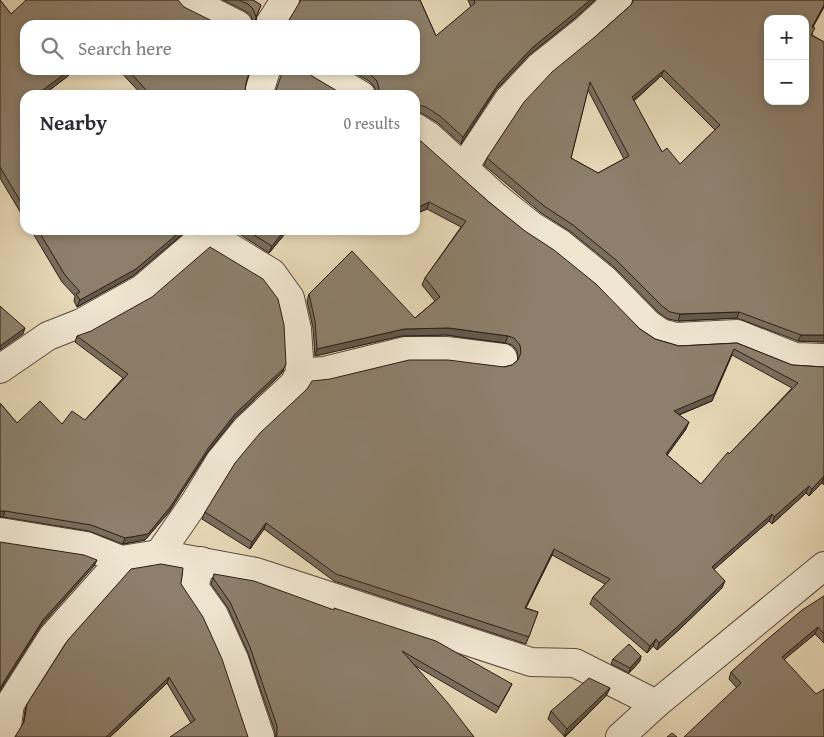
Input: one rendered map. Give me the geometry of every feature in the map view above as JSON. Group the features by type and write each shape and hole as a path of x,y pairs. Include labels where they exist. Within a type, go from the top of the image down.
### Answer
{"street":[{"path":"189,0 228,20"},
{"path":"272,20 284,0"},
{"path":"464,167 509,99 539,67 584,31 618,0"},
{"path":"260,90 264,75"},
{"path":"327,75 352,90"},
{"path":"420,130 429,136 496,197 532,226 561,244 604,279 649,325 661,333 676,338 737,334 796,357 824,358"},
{"path":"0,369 48,336 81,323 142,289 196,243 201,235"},
{"path":"159,554 195,502 220,461 246,429 294,384 300,374 297,328 290,298 272,273 210,235"},
{"path":"300,374 324,371 405,351 446,351 503,358"},
{"path":"0,532 86,546 121,560 159,554 256,572 531,662 575,663 656,704"},
{"path":"0,735 7,725 10,704 53,636 121,560"},
{"path":"201,561 194,587 214,616 234,659 260,737"},
{"path":"620,737 656,704 824,566"}],"building":[{"path":"0,0 11,14 26,0 178,0 184,7 210,20 20,20 20,75 63,75 43,90 20,90 20,201 0,167"},
{"path":"239,0 253,0 261,5 256,17 253,9 248,4"},
{"path":"301,0 420,0 436,36 475,3 474,0 590,0 532,48 499,83 463,137 440,116 420,105 420,90 379,90 377,81 371,75 420,75 420,20 289,20"},
{"path":"634,0 824,0 824,5 812,27 815,28 811,35 824,42 824,335 801,335 739,312 680,314 670,312 616,260 573,225 544,206 487,158 524,102 552,72 631,5","holes":["664,70 720,125 680,164 667,148 662,152 632,97","590,82 629,156 598,173 571,158"]},
{"path":"133,75 248,75 245,90 146,90"},
{"path":"281,75 311,75 336,90 276,90"},
{"path":"420,141 489,202 596,284 640,329 655,339 679,346 737,343 792,365 824,367 824,476 812,489 809,486 774,517 772,514 712,567 725,581 659,643 656,639 650,646 593,597 610,579 554,549 525,608 538,612 529,637 336,574 266,523 252,542 205,512 235,463 260,433 307,389 312,381 330,379 409,360 448,360 504,367 512,365 518,360 521,353 520,345 514,338 449,328 404,329 317,349 315,321 309,294 352,251 415,318 440,297 425,278 466,221 429,202 420,206","holes":["734,349 798,383 729,454 728,452 701,484 666,454 689,422 674,411 714,394"]},
{"path":"41,235 176,235 136,269 80,300 76,294 80,292 65,275"},
{"path":"254,235 281,235 272,246"},
{"path":"210,247 263,279 278,299 284,325 286,364 284,368 236,413 209,447 171,506 148,534 125,538 91,525 0,511 0,403 17,423 40,401 62,424 72,411 85,420 128,374 77,336 91,331 152,297"},
{"path":"0,306 25,328 0,346"},
{"path":"0,542 84,555 97,560 43,620 0,688"},
{"path":"161,564 183,568 181,584 203,617 222,659 248,737 170,737 195,720 169,677 106,737 15,737 24,722 27,704 68,640 131,569"},
{"path":"214,574 254,581 334,610 334,608 436,641 512,684 499,707 402,651 447,702 474,737 276,737 277,726 250,647 230,602 213,578"},
{"path":"824,596 824,634 818,627 782,657 816,694 824,689 824,737 684,737 741,683 731,672 802,610"},
{"path":"629,644 641,656 630,668 613,659"},
{"path":"589,678 610,688 567,729 551,711"},
{"path":"672,733 677,737 667,737"}]}
